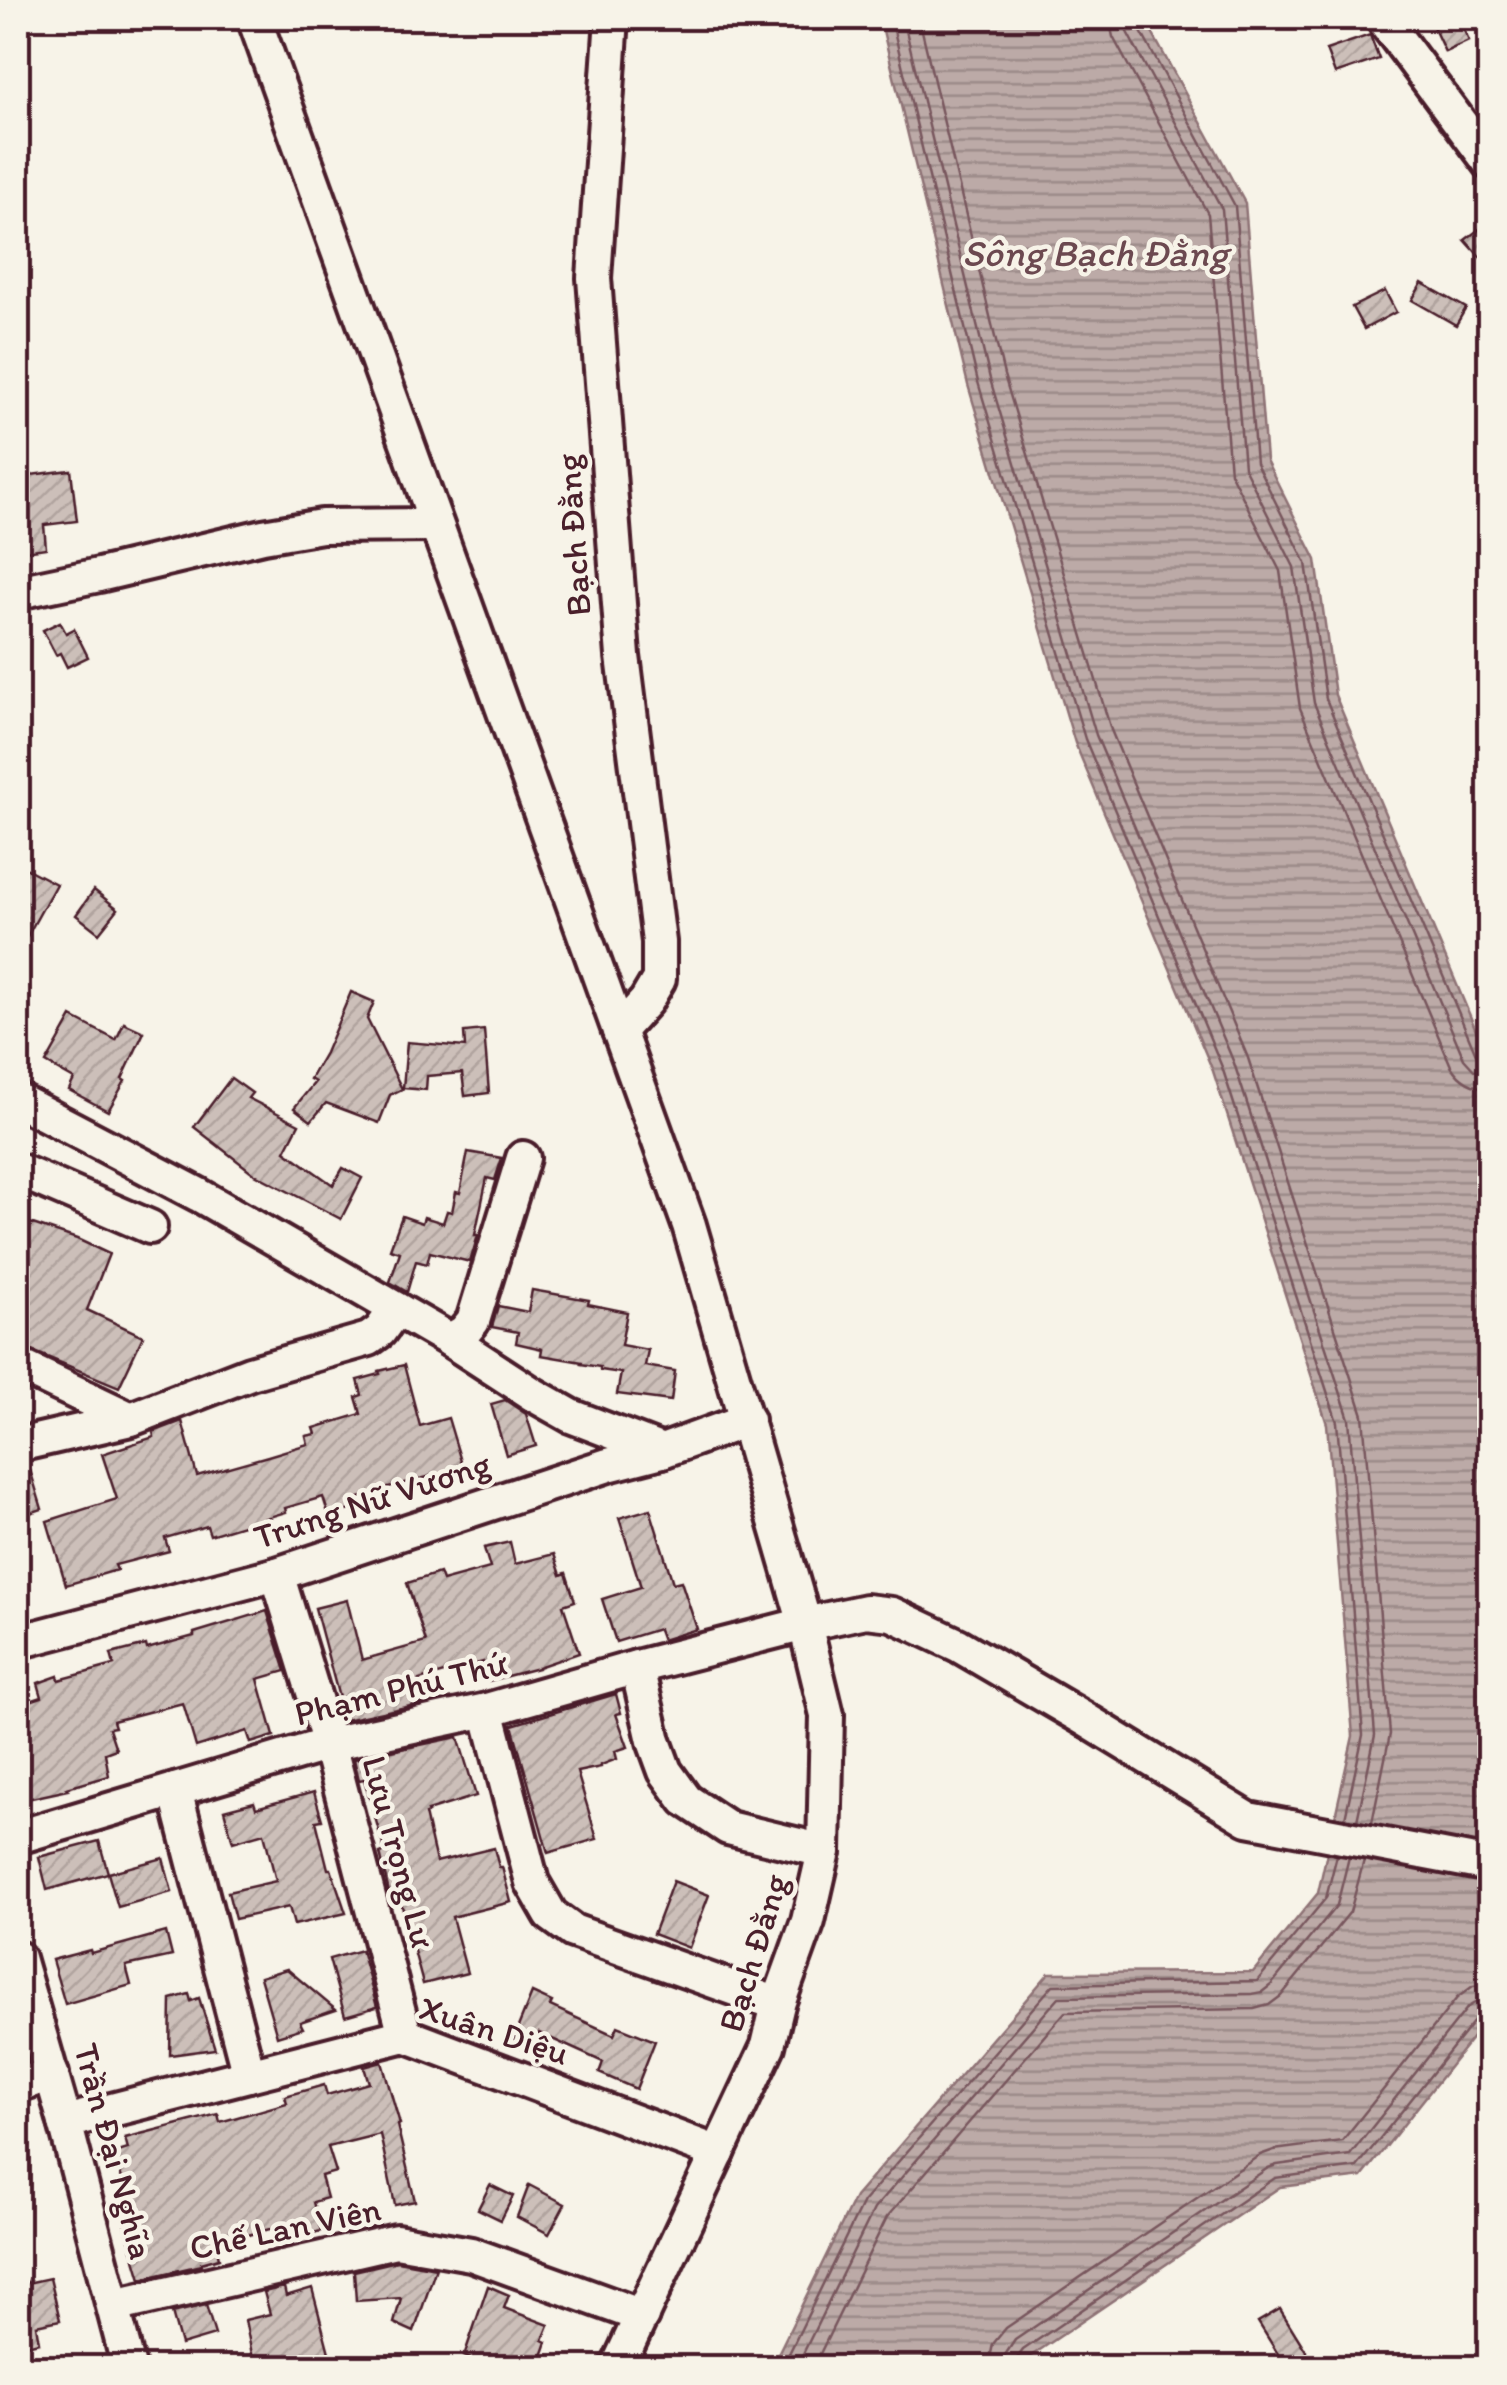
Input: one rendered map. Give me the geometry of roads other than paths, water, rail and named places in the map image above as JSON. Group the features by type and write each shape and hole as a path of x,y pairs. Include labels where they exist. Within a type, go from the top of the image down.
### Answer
{"street":[{"name":"Bạch Đằng","path":"254,18 689,1225 827,1715 824,1851 808,1920 778,2004 768,2046 616,2368"},
{"name":"Bạch Đằng","path":"612,18 594,278 622,656 659,942 659,979 646,1002 620,1031"},
{"path":"1382,18 1490,163"},
{"path":"18,592 322,526 436,525"},
{"path":"18,1100 199,1195 450,1340 571,1416 662,1451"},
{"path":"450,1340 464,1332 473,1320 522,1158"},
{"path":"18,1170 150,1227"},
{"path":"18,1445 131,1419 250,1373 369,1339 396,1309"},
{"path":"18,1365 131,1419"},
{"name":"Trưng Nữ Vương","path":"18,1642 277,1574 747,1420"},
{"name":"Lưu Trọng Lư","path":"277,1574 329,1744 405,2035"},
{"path":"804,1624 866,1611 892,1614 958,1645 1248,1819 1490,1864"},
{"name":"Phạm Phú Thứ","path":"18,1837 329,1744 487,1710 804,1624"},
{"path":"637,1667 665,1771 686,1800 728,1828 824,1851"},
{"path":"487,1710 532,1882 551,1915 573,1931 778,2004"},
{"path":"175,1790 249,2075"},
{"name":"Trần Đại Nghĩa","path":"18,1958 129,2368"},
{"name":"Xuân Diệu","path":"65,2122 405,2035 718,2153"},
{"path":"18,2085 52,2074"},
{"name":"Chế Lan Viên","path":"114,2306 396,2241 471,2254 642,2316"}],"water":[{"name":"Sông Bạch Đằng","path":"880,18 1144,18 1245,203 1266,460 1316,560 1335,695 1489,1061 1489,2017 1362,2177 1280,2187 1028,2358 1024,2367 771,2368 855,2197 1049,1973 1253,1972 1318,1893 1353,1736 1327,1424 1213,1071 1075,743 968,385"}]}
